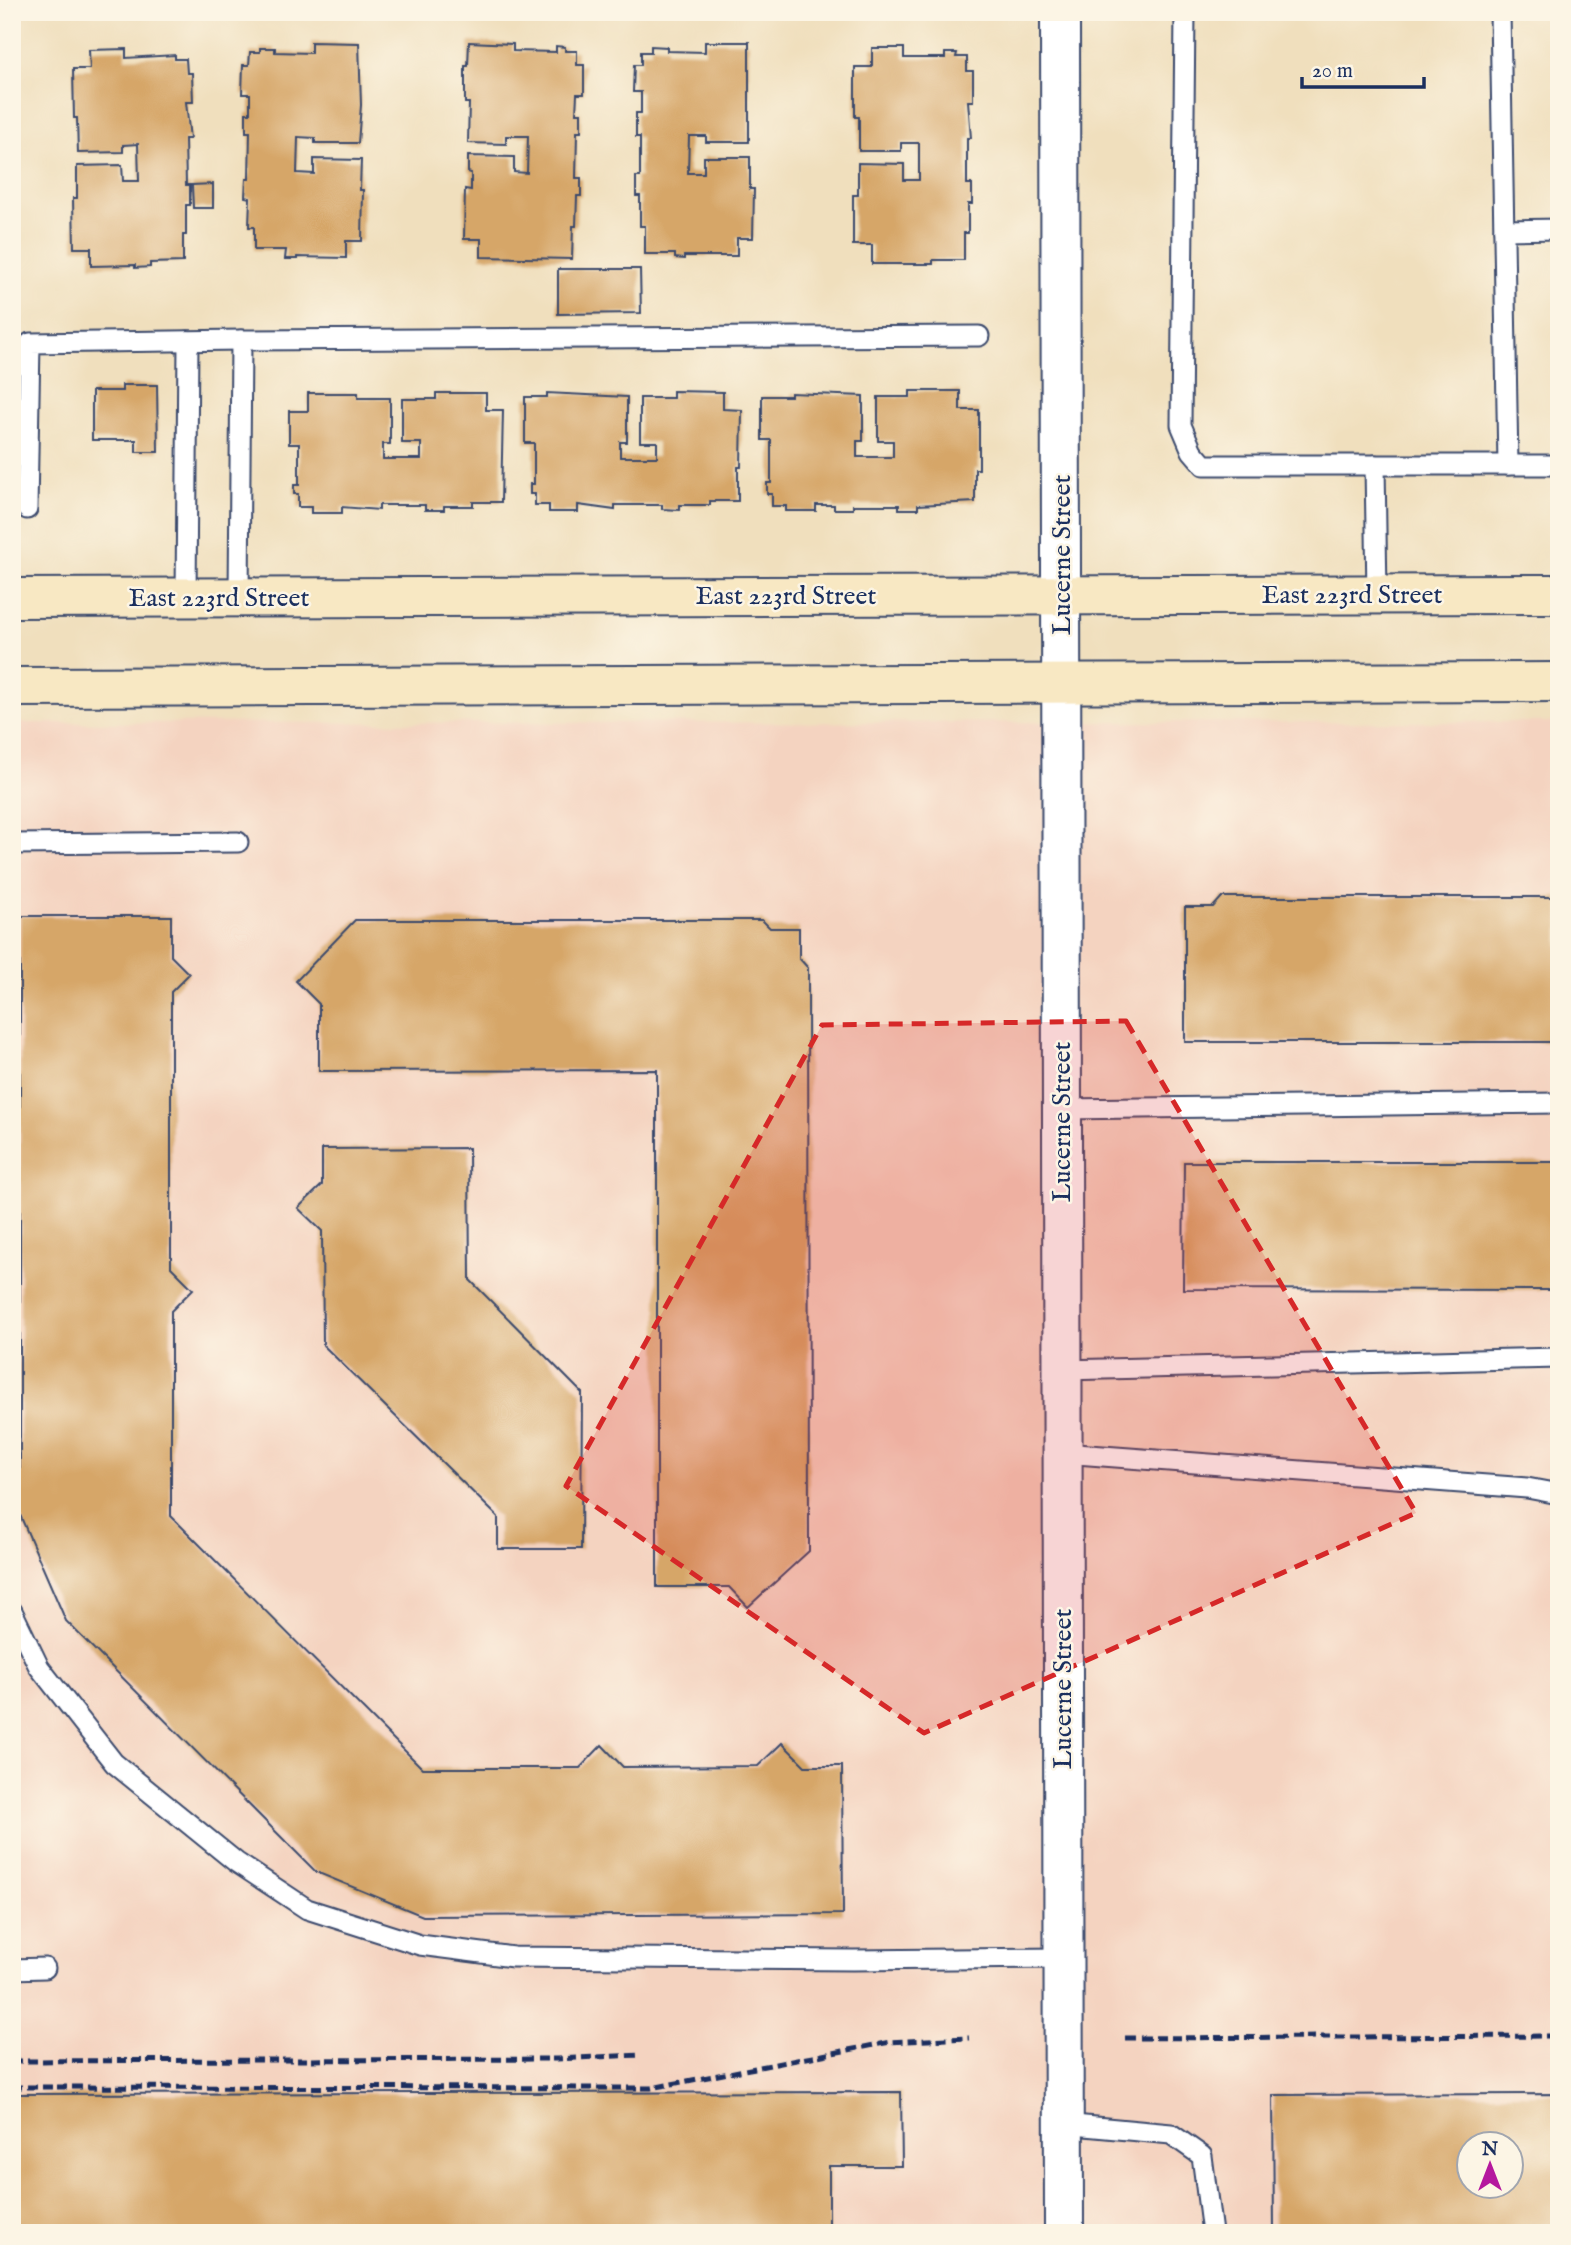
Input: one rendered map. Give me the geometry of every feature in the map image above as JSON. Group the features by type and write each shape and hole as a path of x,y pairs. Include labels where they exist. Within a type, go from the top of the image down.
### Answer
{"main road":[{"name":"East 223rd Street","path":"12,598 1559,594"},
{"path":"12,687 1559,682"}],"street":[{"name":"Lucerne Street","path":"1060,12 1064,2233"}],"lane":[{"path":"1185,12 1181,425 1192,451 1204,465 1559,465"},
{"path":"1500,12 1508,465"},
{"path":"1504,230 1559,229"},
{"path":"27,509 30,343 979,337"},
{"path":"239,597 241,340"},
{"path":"186,597 188,341"},
{"path":"1375,465 1377,595"},
{"path":"12,844 238,842"},
{"path":"1062,1109 1559,1104"},
{"path":"1063,1370 1559,1358"},
{"path":"1063,1453 1527,1488 1559,1494"},
{"path":"12,1611 38,1667 114,1763 236,1862 307,1909 420,1945 513,1957 853,1960 1063,1958"},
{"path":"12,1969 45,1968"},
{"path":"1063,2124 1171,2134 1202,2156 1212,2233"}],"highlighted area":[{"path":"1126,1021 1416,1513 924,1733 566,1486 822,1025"}],"shaded area":[{"path":"1559,722 1559,2233 12,2233 12,723"}],"building":[{"path":"939,12 964,12 964,17 939,18"},
{"path":"311,42 359,43 361,105 358,143 315,143 315,138 298,137 297,173 314,174 314,159 361,160 362,241 346,241 346,258 285,259 286,250 254,250 254,227 249,227 250,198 245,197 246,179 249,179 250,132 246,132 246,113 250,113 250,94 242,94 243,65 249,65 250,52 260,52 260,48 275,48 275,52 311,53"},
{"path":"469,42 513,44 513,51 556,52 556,46 565,47 565,51 577,51 577,65 584,65 584,94 577,94 576,113 581,113 581,132 577,132 576,178 581,178 581,196 577,196 572,259 481,257 481,239 464,239 465,189 471,190 468,156 514,157 514,172 527,173 528,136 506,136 506,144 468,143 469,103 465,103 465,66 468,66"},
{"path":"705,42 749,42 749,142 706,142 706,136 689,136 688,173 704,173 704,157 750,157 750,189 754,189 753,238 737,238 737,256 684,256 684,259 675,258 675,254 645,254 645,226 640,226 640,196 636,196 636,177 640,177 640,137 636,137 636,113 641,113 641,92 633,92 634,65 641,65 641,52 651,52 651,46 667,47 667,51 705,52"},
{"path":"872,48 904,48 904,58 945,58 945,53 957,53 956,57 967,57 967,71 973,71 973,101 968,101 971,138 967,138 967,184 972,184 972,204 968,204 964,260 933,260 933,264 872,264 872,245 853,245 853,195 858,195 858,163 904,164 904,180 919,180 919,143 901,143 901,151 859,151 859,117 855,117 855,67 872,67"},
{"path":"126,49 126,58 175,55 175,59 186,59 187,73 192,73 193,102 186,102 190,139 185,139 186,185 190,185 190,205 186,205 183,262 150,263 150,267 135,268 135,265 91,266 91,248 74,248 73,198 77,198 77,166 122,165 123,181 139,181 138,144 123,145 123,152 78,153 73,69 90,69 89,50"},
{"path":"213,184 213,208 193,208 192,185"},
{"path":"558,269 640,269 641,313 558,314"},
{"path":"122,385 157,385 158,452 136,452 136,440 92,440 92,391 122,391"},
{"path":"673,391 723,392 723,409 742,410 738,501 680,505 680,510 662,509 662,505 615,505 615,510 578,505 578,512 549,512 549,505 535,505 535,494 530,494 530,484 534,484 534,443 525,443 525,397 547,397 547,393 627,397 627,442 620,442 620,457 657,457 657,442 640,442 640,398 673,398"},
{"path":"910,391 960,391 960,410 979,410 979,469 975,469 975,502 918,505 918,509 899,509 899,505 853,505 853,509 834,509 834,505 816,505 816,511 786,511 786,506 772,506 772,494 767,494 767,483 771,483 771,440 762,440 762,396 791,396 791,393 863,396 863,441 857,441 857,457 893,457 893,441 878,441 878,397 910,397"},
{"path":"308,393 358,393 358,398 390,398 390,444 383,444 383,459 421,459 421,443 402,443 402,399 436,399 436,393 486,393 486,410 503,410 501,502 444,506 444,510 425,510 425,505 379,505 379,510 342,507 342,513 311,513 311,507 298,507 298,494 294,494 294,485 299,485 299,444 289,444 289,411 308,411"},
{"path":"1222,897 1559,897 1559,1042 1185,1042 1185,907 1213,907"},
{"path":"20,916 171,916 171,956 189,974 171,992 171,1267 193,1289 171,1311 171,1516 422,1768 580,1768 602,1745 623,1767 758,1766 782,1743 805,1766 842,1766 843,1914 423,1916 316,1872 66,1621 20,1515"},
{"path":"355,920 762,920 770,928 799,928 799,958 808,968 809,1551 748,1607 729,1587 657,1587 657,1070 319,1071 319,1004 296,981"},
{"path":"469,1148 470,1280 582,1393 581,1549 498,1549 498,1517 323,1345 322,1231 298,1208 322,1185 322,1149"},
{"path":"1184,1162 1559,1162 1559,1290 1183,1289"},
{"path":"901,2092 902,2166 829,2166 829,2233 12,2233 12,2094"},
{"path":"1559,2094 1559,2233 1274,2233 1273,2095"}],"railway":[{"path":"1125,2038 1559,2036"},
{"path":"12,2087 651,2088 890,2042 969,2038"},
{"path":"12,2061 556,2059 640,2055"}]}
